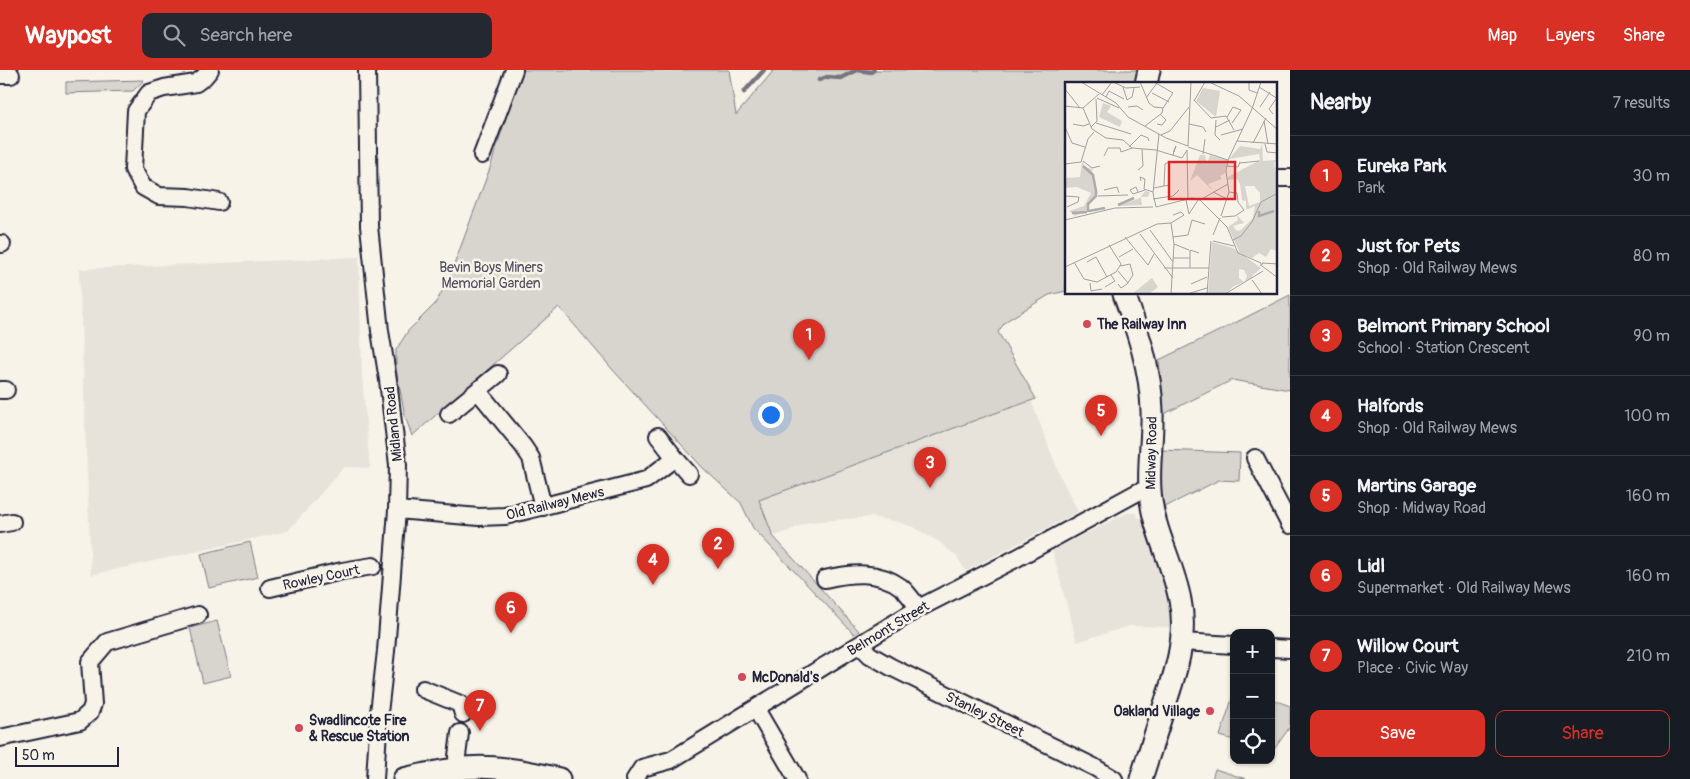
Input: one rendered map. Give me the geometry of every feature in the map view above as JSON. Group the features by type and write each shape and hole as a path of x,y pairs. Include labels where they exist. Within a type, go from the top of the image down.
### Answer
{"main road":[{"name":"Midway Road","path":"1124,295 1144,355 1151,395 1153,423 1150,490 1156,525 1180,597 1183,621 1182,642 1175,671 1141,779"},
{"path":"404,779 458,768 511,769 559,779"}],"street":[{"path":"210,70 204,78 196,83 164,88 149,93 136,111 133,169 143,187 159,196 188,197 219,202"},
{"name":"Midland Road","path":"367,70 368,226 398,465 397,510 375,779"},
{"path":"482,155 514,70"},
{"path":"449,414 498,374"},
{"path":"478,391 531,458 543,507"},
{"path":"658,436 689,474"},
{"name":"Old Railway Mews","path":"397,510 505,516 646,480 675,458"},
{"path":"1254,458 1290,525"},
{"name":"Belmont Street","path":"635,779 642,768 670,760 919,608 1018,558 1138,492 1150,490"},
{"name":"Rowley Court","path":"270,588 373,566"},
{"path":"825,579 845,574 863,574 880,577 902,588 919,608"},
{"path":"0,738 80,720 90,712 93,704 90,662 106,642 198,615"},
{"path":"1182,642 1230,645"},
{"name":"Stanley Street","path":"860,645 870,655 891,667 1094,767 1114,779"},
{"path":"1275,648 1290,649"},
{"path":"423,689 460,704 463,714"},
{"path":"756,709 797,779"},
{"path":"458,768 457,756 460,733"}],"shaded area":[{"path":"359,257 362,375 370,468 344,467 288,531 91,575 79,269"},
{"path":"1031,401 1059,473 1078,512 966,571 957,557 939,542 913,527 872,517 809,522 773,536 758,500"},
{"path":"1127,513 1135,513 1143,522 1170,599 1173,627 1130,626 1077,642 1052,550"}],"green space":[{"name":"Bevin Boys Miners Memorial Garden","path":"521,70 729,70 736,115 774,70 1141,70 1138,82 1065,82 1065,291 1049,295 1006,321 998,332 1036,399 759,500 773,536 859,631 854,634 753,528 741,503 703,468 613,370 559,307 412,436 405,416 396,369 396,350 408,331 435,304 448,281 490,168"},
{"path":"144,80 133,91 66,93 66,82"},
{"path":"1290,295 1290,390 1232,380 1164,414 1159,360"},
{"path":"1161,450 1240,453 1239,481 1219,480 1161,509 1159,501"},
{"path":"250,542 258,577 209,588 201,554"},
{"path":"217,621 231,676 203,683 190,628"},
{"path":"1275,700 1290,706 1290,727 1275,748"},
{"path":"1230,705 1230,739 1220,736"},
{"path":"1215,769 1246,779 1212,779"}],"waterway":[{"path":"744,92 764,70"},
{"path":"819,80 827,77 841,78 857,70"},
{"path":"858,70 871,72 874,70"}],"place":[{"name":"The Railway Inn","path":"1087,324"},
{"name":"Eureka Park","path":"809,360"},
{"name":"Martins Garage","path":"1101,436"},
{"name":"Belmont Primary School","path":"930,488"},
{"name":"Just for Pets","path":"718,569"},
{"name":"Halfords","path":"653,585"},
{"name":"Lidl","path":"511,633"},
{"name":"McDonald's","path":"742,677"},
{"name":"Oakland Village","path":"1210,711"},
{"name":"Swadlincote Fire & Rescue Station","path":"299,728"},
{"name":"Willow Court","path":"480,731"}]}
